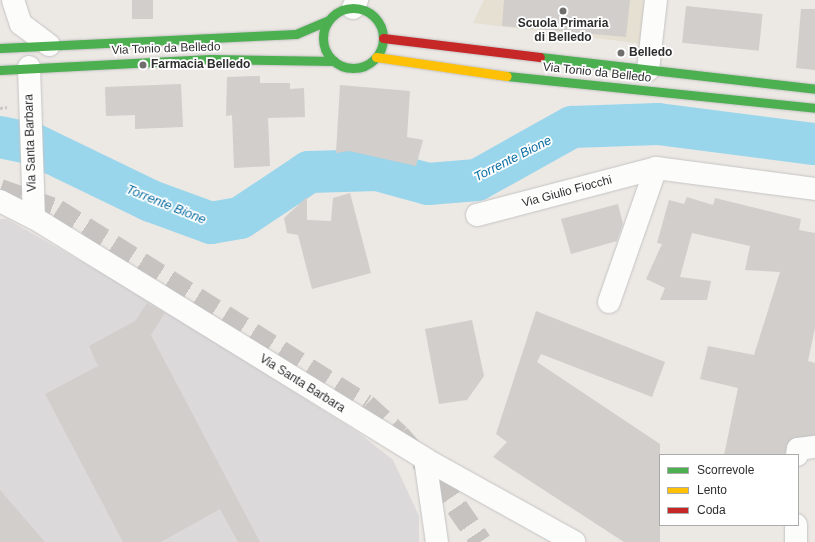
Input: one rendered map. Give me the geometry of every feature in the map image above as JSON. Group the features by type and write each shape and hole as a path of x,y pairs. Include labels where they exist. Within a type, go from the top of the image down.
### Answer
{"main road":[{"path":"355,4 371,14 382,29 383,38 376,58 358,68 348,68 334,61 323,40 329,20 344,9 355,4"},
{"name":"Via Tonio da Belledo","path":"0,48 296,34 329,20"},
{"name":"Via Tonio da Belledo","path":"383,38 815,89"},
{"name":"Via Tonio da Belledo","path":"376,58 478,73 815,108"},
{"name":"Via Tonio da Belledo","path":"0,70 210,59 334,61"}],"street":[{"path":"13,0 21,24 49,45"},
{"path":"648,70 656,0"},
{"name":"Via Santa Barbara","path":"29,68 34,218"},
{"path":"609,302 656,168"},
{"name":"Via Giulio Fiocchi","path":"477,215 656,168 815,189"},
{"name":"Via Santa Barbara","path":"0,201 34,218 425,459 574,542"},
{"path":"797,454 798,449 815,447"},
{"path":"425,459 437,542"},
{"path":"796,526 796,542"}],"shaded area":[{"name":"Scuola Primaria di Belledo","path":"484,0 648,0 643,44 473,23"},
{"path":"0,219 7,219 149,300 359,433 393,460 419,516 419,542 0,542"}],"building":[{"path":"132,0 153,0 153,19 132,19"},
{"name":"Scuola Primaria di Belledo","path":"504,0 630,0 626,37 502,26"},
{"path":"686,6 763,14 759,51 682,43"},
{"path":"801,9 815,9 815,70 796,68"},
{"path":"260,76 260,83 290,83 290,89 304,88 305,117 268,118 270,166 234,168 232,115 226,116 227,77"},
{"path":"181,84 183,127 135,129 135,115 106,116 105,87"},
{"path":"340,85 410,91 407,137 423,140 416,166 349,151 336,153"},
{"path":"350,193 371,273 312,289 298,235 287,233 284,218 307,197 307,220 331,221 333,198"},
{"path":"687,197 713,205 715,198 801,219 799,230 815,233 815,328 808,361 815,363 815,435 790,440 785,454 724,454 738,388 700,379 708,346 754,355 780,272 745,270 750,246 692,233 680,277 711,281 707,300 660,300 665,288 646,279 662,244 657,243 669,200 684,204"},
{"path":"618,204 623,224 617,241 571,254 561,219"},
{"path":"147,303 165,313 151,335 260,542 238,542 220,509 161,542 123,542 45,394 98,366 89,346 135,321"},
{"path":"536,311 665,362 652,397 541,354 537,362 660,444 660,542 624,542 493,457 507,442 496,434"},
{"path":"472,320 484,376 467,400 439,404 425,329"},
{"path":"0,490 45,542 0,542"}],"waterway":[{"name":"Torrente Bione","path":"0,137 33,144 151,201 211,223 240,218 309,172 377,170 428,184 477,180 572,127 658,124 815,144"}],"tunnel":[{"path":"0,190 57,210 366,405 399,435 438,480 481,542"}],"traffic: fast":[{"path":"353,8 370,13 378,21 383,38 378,55 370,63 353,68 336,63 328,55 323,38 328,21 336,13 353,8"},
{"path":"0,48 296,34 329,20"},
{"path":"540,57 815,89"},
{"path":"0,70 210,59 334,61"},
{"path":"507,76 815,108"}],"traffic: slow":[{"path":"376,57 507,76"}],"traffic: jam":[{"path":"383,38 540,57"}],"place":[{"name":"Scuola Primaria di Belledo","path":"563,11"},
{"name":"Belledo","path":"621,53"},
{"name":"Farmacia Belledo","path":"143,65"}]}
